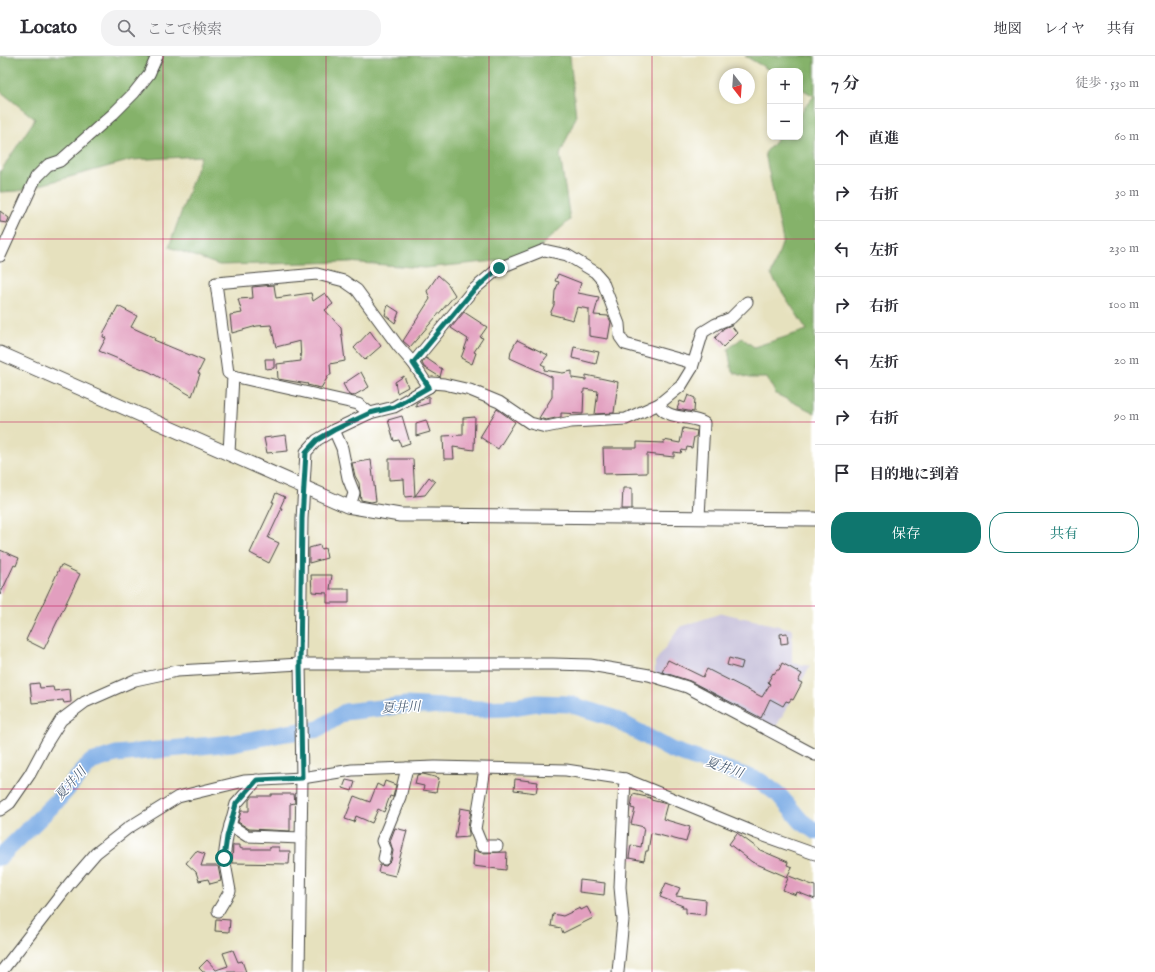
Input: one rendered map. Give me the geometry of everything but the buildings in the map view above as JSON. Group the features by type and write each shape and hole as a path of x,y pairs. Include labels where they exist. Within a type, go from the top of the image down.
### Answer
{"street":[{"path":"0,256 36,177 48,165 60,161 113,114 134,93 149,74 158,56"},
{"path":"413,363 467,297 499,268 544,250 567,255 595,272 602,280 619,324 620,338 625,344 689,362 692,368"},
{"path":"370,413 358,404 233,376 228,373 216,283 317,274 344,281 357,290 398,346 413,363 429,387"},
{"path":"298,972 302,778 300,668 302,519 306,452 317,440 334,430 370,413 394,407 429,387 432,383 470,390 499,402 530,423 546,427 571,422 626,419 659,404 681,386 692,368 703,332 716,324 731,318 747,302"},
{"path":"0,353 350,506 372,511 415,515 815,519"},
{"path":"229,453 233,376"},
{"path":"659,404 660,408 667,413 699,420 704,423 699,517"},
{"path":"334,430 342,448 348,478 354,493 350,506"},
{"path":"0,810 10,803 30,774 61,720 85,702 135,680 177,671 553,664 590,665 649,674 687,687 815,755"},
{"path":"384,858 386,850 382,841 400,797 407,768"},
{"path":"1,972 70,883 96,853 128,828 178,797 244,780 302,778 352,770 407,768 566,770 625,779 756,833 815,854"},
{"path":"485,769 475,829 482,846 497,846"},
{"path":"618,972 623,920 620,887 625,779"},
{"path":"218,911 230,891 224,858 230,824 236,804 257,780"},
{"path":"230,824 247,836 301,838"}],"shaded area":[{"path":"722,613 792,629 792,663 810,666 776,727 655,676 655,662 680,627"}],"green space":[{"path":"0,56 570,56 576,117 560,155 570,220 527,258 424,268 348,262 219,265 169,247 201,156 132,160 18,191 0,192 0,172 35,119 0,91"},
{"path":"745,56 815,56 815,413 776,394 767,378 749,378 732,372 728,349 742,338 754,347 807,330 771,275 783,241 765,153 776,140 803,140 803,109 814,96 803,90 803,68 767,69"}],"waterway":[{"name":"夏井川","path":"0,857 57,801 91,762 116,754 233,743 319,729 345,712 406,705 480,709 506,708 537,703 569,704 611,717 671,750 760,781 779,795 801,821 815,831"}],"route":[{"path":"224,858 227,837 236,804 257,780 302,778 300,664 302,519 306,452 317,440 334,430 370,413 394,407 429,387 413,363 440,328 472,292 499,268"}]}
